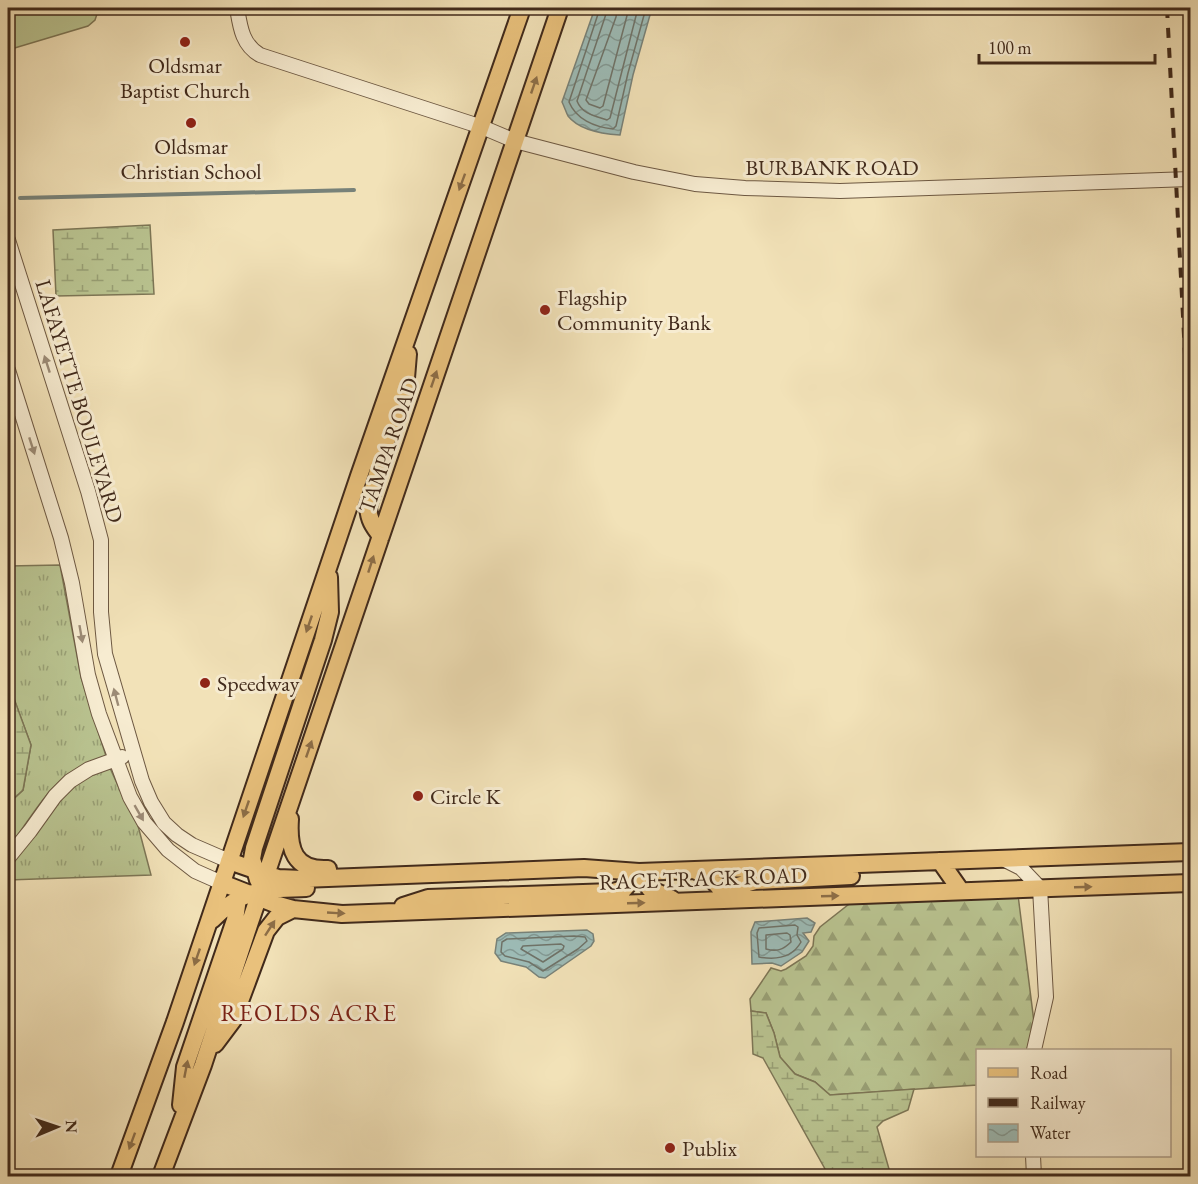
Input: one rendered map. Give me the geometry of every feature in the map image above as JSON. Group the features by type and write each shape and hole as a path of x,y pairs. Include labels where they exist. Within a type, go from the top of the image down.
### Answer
{"main road":[{"name":"TAMPA ROAD","path":"119,1176 222,883 329,565 522,8"},
{"name":"TAMPA ROAD","path":"255,888 291,804 560,8"},
{"path":"381,536 372,526 368,507 385,445 405,390 410,329"},
{"path":"161,1176 207,1054 255,888 252,859 257,834 323,640 330,612 329,565"},
{"path":"291,804 288,838 291,849 299,862 320,870 538,861 584,868"},
{"name":"RACE TRACK ROAD","path":"222,883 255,888 278,878 584,868 639,872 1191,852"},
{"path":"229,861 255,888"},
{"name":"RACE TRACK ROAD","path":"229,861 255,888 293,909 342,914 1191,883"},
{"path":"940,861 961,891"},
{"path":"694,870 708,876 720,886 727,900 738,886 755,880 884,874 913,862"},
{"path":"207,925 227,904 255,888 531,880 639,872"},
{"path":"639,872 650,889 678,902"},
{"path":"379,913 428,898 613,892 624,889 639,872"},
{"path":"178,1127 185,1067 235,920 255,888"},
{"path":"207,1054 233,1020 266,931 277,917 293,909"}],"street":[{"name":"BURBANK ROAD","path":"237,8 241,32 248,45 260,55 482,127 515,141 634,172 695,184 840,191 1191,179"},
{"name":"LAFAYETTE BOULEVARD","path":"8,240 88,491 98,530 105,654 132,753 151,802 164,823 192,845 229,861"},
{"path":"8,370 61,538 72,583 88,675 114,760 130,797 144,822 157,838 168,850 195,871 222,883"},
{"path":"8,858 55,795 70,781 89,769 132,753"},
{"path":"1003,859 1021,868 1040,888 1046,997 1034,1049"},
{"path":"1033,1157 1034,1176"}],"green space":[{"path":"8,8 99,8 95,20 88,26 8,50"},
{"path":"150,225 154,294 56,296 53,230"},
{"path":"60,565 81,677 106,756 74,771 56,785 8,848 8,804 23,790 31,745 12,694 8,690 8,566"},
{"path":"8,690 12,693 31,745 23,790 8,804"},
{"path":"110,768 137,822 151,875 8,880 8,866 60,799 74,785 93,774"},
{"path":"1018,895 1034,1022 1027,1049 976,1049 976,1085 830,1095 815,1082 795,1074 780,1057 766,1013 751,1011 750,999 771,968 781,971 806,956 813,946 814,936 820,927 853,901"},
{"path":"751,1011 766,1013 780,1057 795,1074 815,1082 830,1095 914,1089 908,1110 883,1121 877,1127 891,1176 829,1176 763,1058 753,1054"}],"water":[{"path":"595,8 652,8 633,75 620,135 599,132 579,125 568,116 562,102"},
{"path":"807,918 815,923 811,932 803,933 809,941 802,952 781,966 772,963 752,964 751,932 755,922"},
{"path":"587,930 593,934 594,941 591,946 545,978 539,977 526,967 501,961 495,953 497,939 506,933"}],"waterway":[{"path":"20,198 354,190"}],"railway":[{"path":"1167,8 1190,451"}],"place":[{"name":"Oldsmar Baptist Church","path":"185,42"},
{"name":"Oldsmar Christian School","path":"191,123"},
{"name":"Flagship Community Bank","path":"545,310"},
{"name":"Speedway","path":"205,683"},
{"name":"Circle K","path":"418,796"},
{"name":"Publix","path":"670,1148"}],"district":[{"name":"REOLDS ACRE","path":"309,1013"}]}
